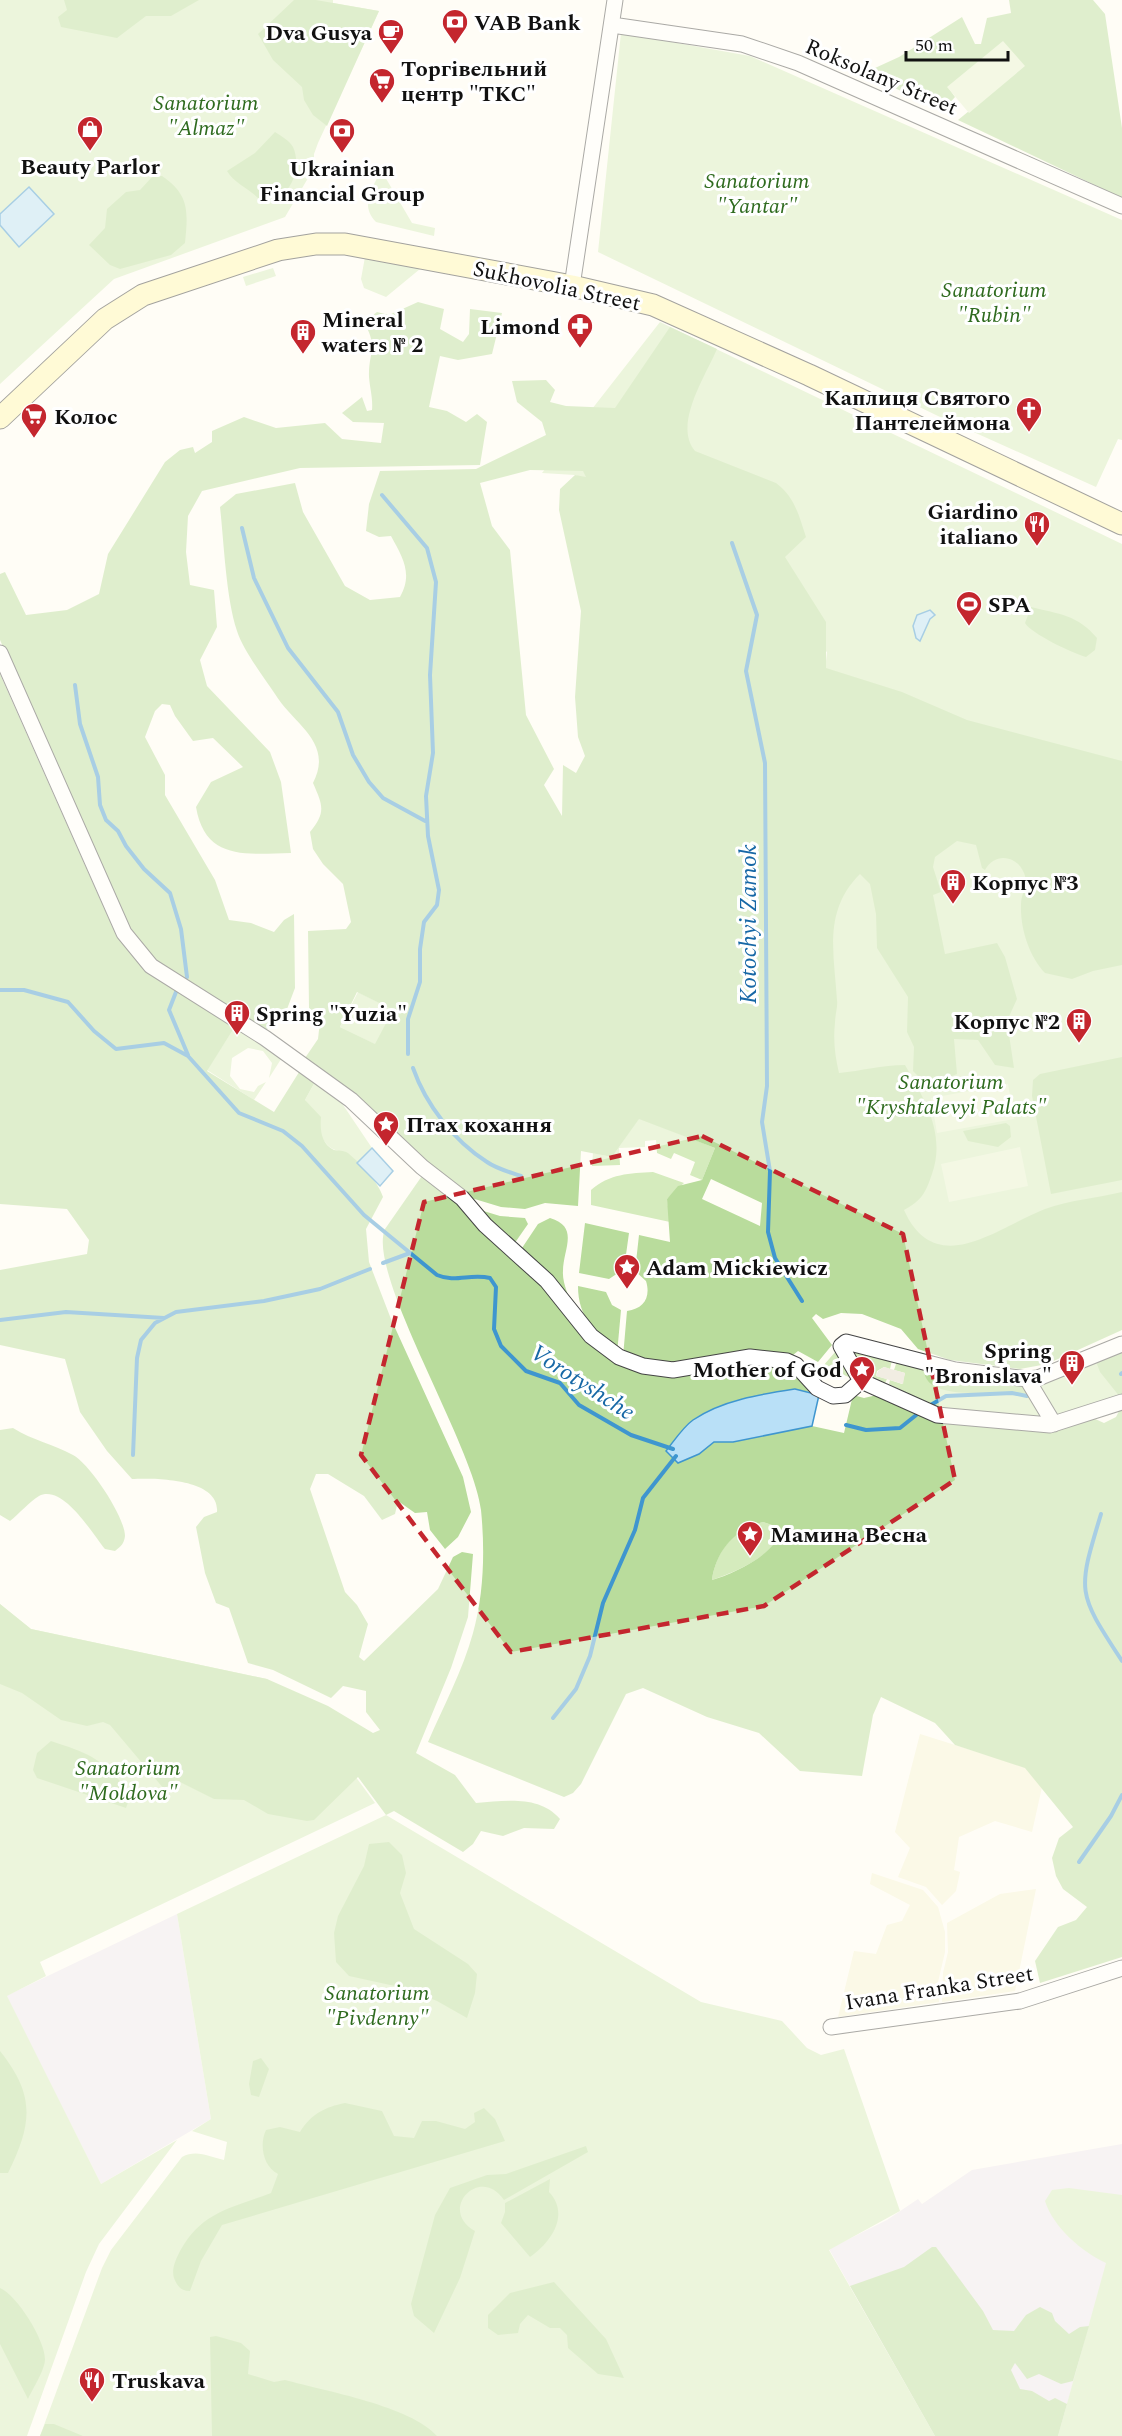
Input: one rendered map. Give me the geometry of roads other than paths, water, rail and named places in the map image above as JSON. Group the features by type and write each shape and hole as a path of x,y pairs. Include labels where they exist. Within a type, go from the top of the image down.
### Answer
{"street":[{"path":"572,286 615,0"},
{"name":"Roksolany Street","path":"612,25 742,44 798,63 1122,206"},
{"name":"Sukhovolia Street","path":"0,418 105,319 123,306 179,281 294,246 345,244 628,297 673,313 1122,524"},
{"path":"0,653 124,933 151,966 265,1038 351,1100 422,1167 462,1198 485,1225 547,1281 591,1336 620,1358 643,1366 673,1370 750,1357 787,1361 796,1365 817,1388 832,1395 845,1395 855,1389 861,1381"},
{"path":"1122,1344 1038,1378 955,1370 846,1342 843,1344 843,1352 861,1381 937,1415 1054,1424 1122,1402"},
{"path":"1027,1378 1054,1424"},
{"name":"Ivana Franka Street","path":"831,2027 1020,2001 1122,1968"}],"water":[{"path":"29,187 54,214 19,247 0,225 0,214"},
{"path":"930,610 935,615 930,619 920,641 916,638 913,626 917,615"},
{"path":"372,1148 393,1171 380,1186 357,1163"},
{"path":"795,1389 819,1395 812,1426 733,1442 714,1442 699,1454 678,1463 666,1451 686,1426 704,1413 742,1399"}],"waterway":[{"path":"382,495 427,548 436,582 430,675 433,753 426,796 428,836 439,890 437,905 424,922 420,949 420,982 408,1019 408,1054"},
{"path":"242,528 254,578 288,648 338,712 353,755 369,782 383,798 427,822"},
{"name":"Kotochyi Zamok","path":"732,543 757,615 746,671 765,763 767,1086 762,1122 770,1171 768,1232 775,1258 802,1301"},
{"path":"75,685 80,724 98,777 100,805 106,820 118,831 126,846 144,869 170,893 181,929 187,977"},
{"name":"Vorotyshche","path":"0,990 24,990 68,1002 94,1031 116,1049 164,1043 188,1056 239,1113 283,1131 302,1146 364,1215 437,1275 450,1278 490,1278 496,1287 494,1329 501,1346 526,1371 560,1383 579,1405 631,1435 673,1449"},
{"path":"176,992 169,1010 188,1055"},
{"path":"413,1068 433,1108 463,1144 491,1164 521,1176"},
{"path":"383,1263 410,1253"},
{"path":"133,1455 137,1358 141,1340 155,1323 176,1312 264,1301 320,1289 370,1269"},
{"path":"0,1320 66,1312 164,1318"},
{"name":"Vorotyshche","path":"929,1406 946,1396 1012,1393 1027,1396"},
{"name":"Vorotyshche","path":"846,1425 866,1430 900,1428 920,1412"},
{"path":"553,1718 576,1689 590,1656 603,1603 635,1530 643,1498 676,1456"},
{"path":"1101,1514 1088,1561 1085,1577 1086,1591 1096,1620 1122,1661"},
{"path":"1079,1862 1111,1816 1122,1795"}],"place":[{"name":"VAB Bank","path":"455,45"},
{"name":"Dva Gusya","path":"391,55"},
{"name":"Торгівельний центр \"ТКС\"","path":"382,104"},
{"name":"Beauty Parlor","path":"90,152"},
{"name":"Ukrainian Financial Group","path":"342,154"},
{"name":"Limond","path":"580,349"},
{"name":"Mineral waters № 2","path":"303,355"},
{"name":"Каплиця Святого Пантелеймона","path":"1029,433"},
{"name":"Колос","path":"34,439"},
{"name":"Giardino italiano","path":"1037,547"},
{"name":"SPA","path":"969,627"},
{"name":"Корпус №3","path":"953,905"},
{"name":"Spring \"Yuzia\"","path":"237,1036"},
{"name":"Корпус №2","path":"1079,1044"},
{"name":"Птах кохання","path":"386,1147"},
{"name":"Adam Mickiewicz","path":"627,1290"},
{"name":"Spring \"Bronislava\"","path":"1072,1386"},
{"name":"Mother of God","path":"862,1392"},
{"name":"Мамина Весна","path":"750,1557"},
{"name":"Truskava","path":"92,2403"}],"park label":[{"name":"Sanatorium \"Almaz\"","path":"206,114"},
{"name":"Sanatorium \"Yantar\"","path":"757,192"},
{"name":"Sanatorium \"Rubin\"","path":"994,302"},
{"name":"Sanatorium \"Kryshtalevyi Palats\"","path":"951,1094"},
{"name":"Sanatorium \"Moldova\"","path":"128,1780"},
{"name":"Sanatorium \"Pivdenny\"","path":"377,2004"}]}
